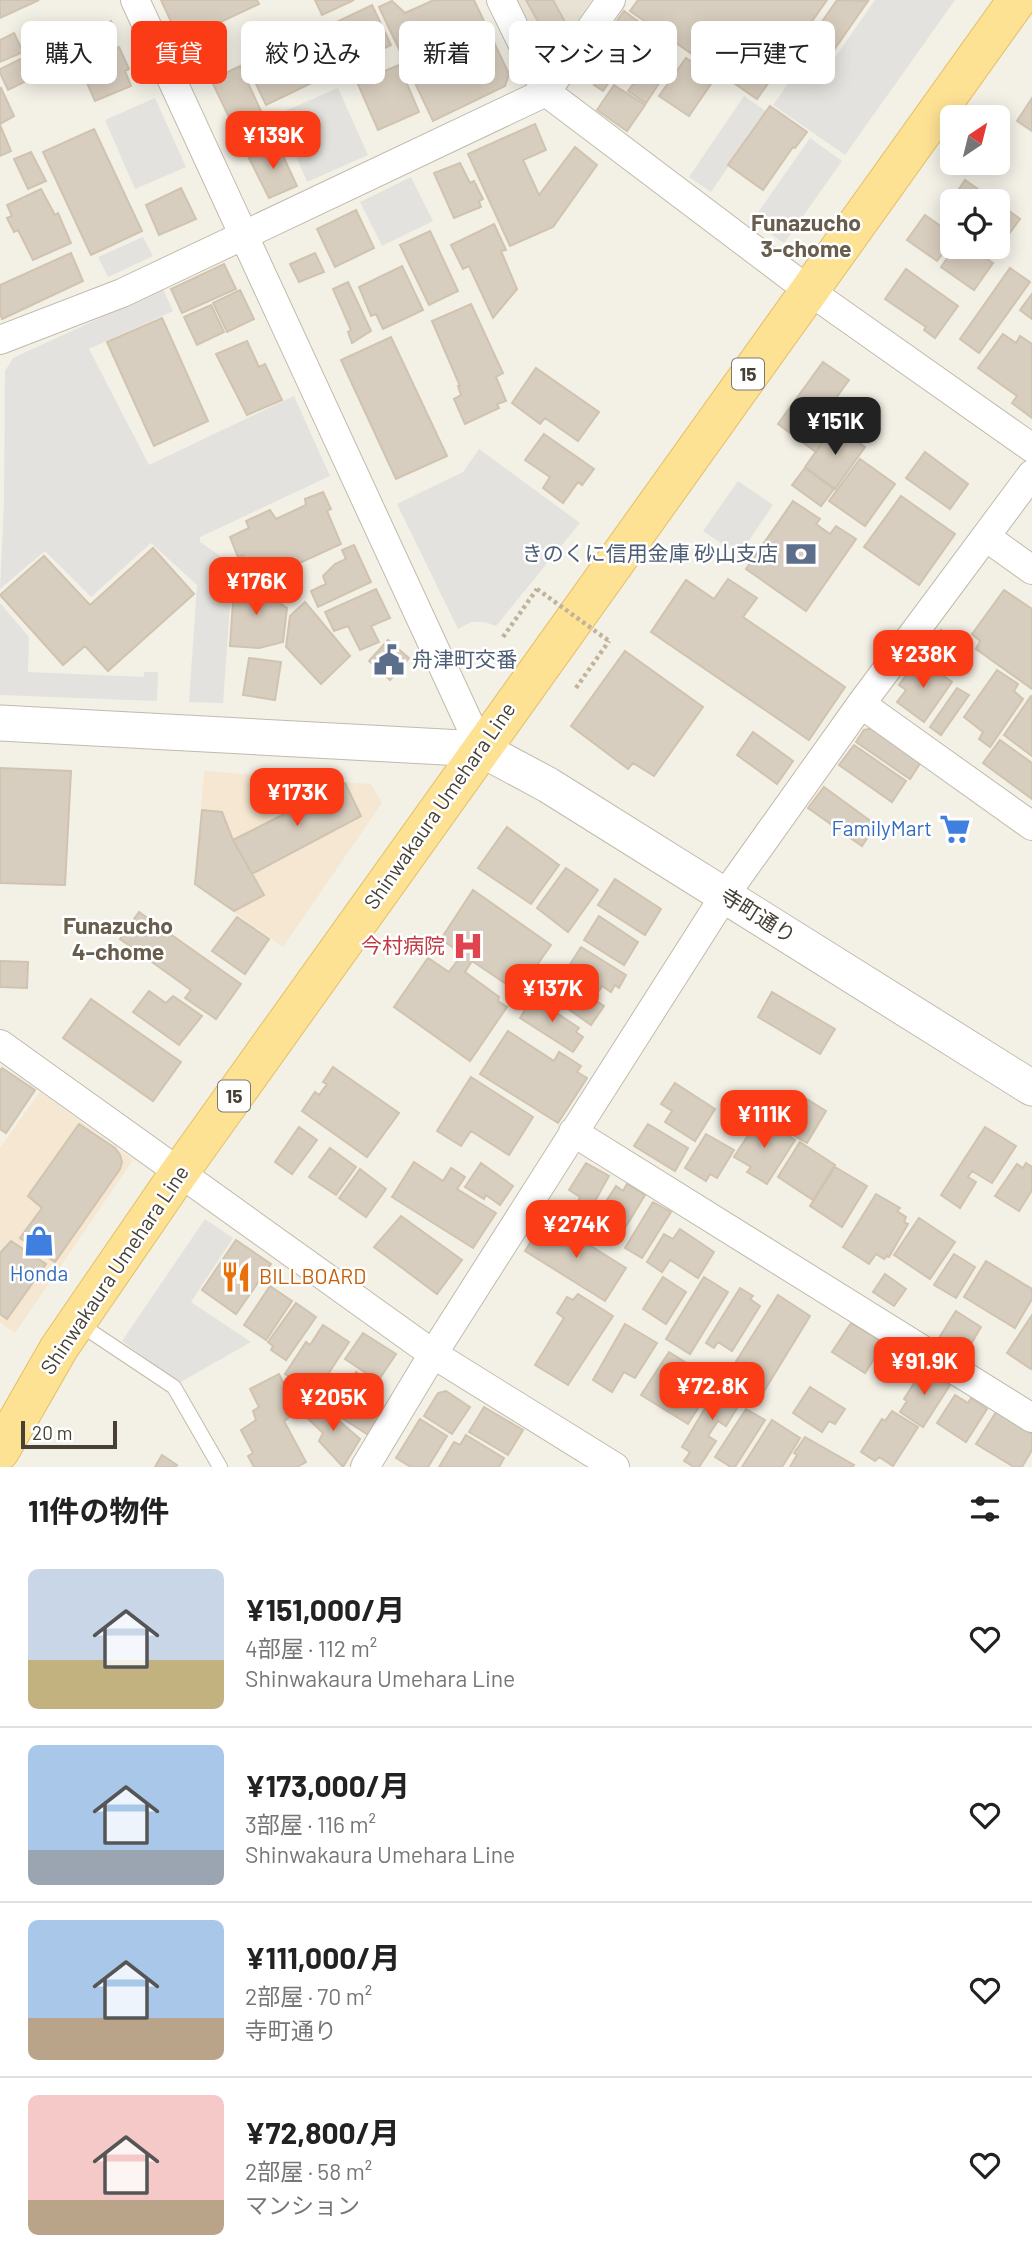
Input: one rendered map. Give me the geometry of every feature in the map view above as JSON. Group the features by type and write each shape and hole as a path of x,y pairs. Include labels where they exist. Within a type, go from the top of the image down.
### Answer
{"main road":[{"name":"Shinwakaura Umehara Line","path":"0,1451 59,1348 179,1173 1017,0"}],"street":[{"path":"0,723 481,749 135,0"},
{"path":"500,0 546,92 808,290 1032,448"},
{"path":"0,340 122,293 546,92 611,0"},
{"path":"365,1467 433,1354 725,895 1032,474"},
{"path":"986,537 1032,570"},
{"path":"861,705 1032,826"},
{"name":"寺町通り","path":"481,749 548,785 1032,1088"},
{"path":"0,1044 433,1354 615,1467"},
{"path":"573,1132 1032,1418"}],"lane":[{"path":"77,1322 174,1387 220,1467"}],"path":[{"path":"503,637 537,589 610,641 576,688"}],"shaded area":[{"path":"517,0 592,0 578,21 526,21"},
{"path":"875,0 955,0 845,155 773,105 788,84 835,84 835,57"},
{"path":"338,88 368,155 307,182 278,114"},
{"path":"744,96 766,111 711,192 689,177"},
{"path":"155,98 186,167 135,189 105,120"},
{"path":"810,138 842,161 784,243 752,221"},
{"path":"411,177 433,221 382,246 360,202"},
{"path":"143,237 153,256 108,277 98,257"},
{"path":"163,289 173,311 89,349 149,465 294,396 330,476 200,537 200,542 233,565 223,703 189,702 197,585 151,543 91,597 45,551 0,589 5,371 13,358"},
{"path":"479,449 580,523 496,626 485,622 471,622 458,629 397,504 463,472"},
{"path":"738,481 773,505 739,555 703,531"},
{"path":"0,603 29,637 28,672 144,677 144,672 158,672 157,701 0,695"},
{"path":"204,771 371,784 382,803 283,947 195,884"},
{"name":"Honda","path":"40,1092 133,1160 15,1333 0,1322 0,1148"},
{"path":"205,1219 233,1238 191,1302 251,1342 179,1383 122,1341"}],"building":[{"path":"0,0 39,0 0,18"},
{"path":"161,0 257,0 259,4 223,21 171,21"},
{"path":"315,0 354,0 322,15"},
{"path":"434,0 474,0 484,21 399,21 399,49 379,7 392,1 405,13"},
{"path":"526,0 553,0 564,21 538,21"},
{"path":"638,0 827,0 812,21 691,21 691,53 677,44 677,21 644,21 630,11"},
{"path":"837,0 868,1 835,48 835,21 822,21"},
{"path":"372,5 380,21 339,21"},
{"path":"624,11 638,21 617,21"},
{"path":"385,32 391,45 385,48"},
{"path":"14,33 21,53 0,62 0,40"},
{"path":"495,44 509,74 505,86 433,121 415,84 495,84"},
{"path":"119,47 129,69 125,71 131,86 95,101 87,84 117,84"},
{"path":"686,58 691,61 691,84 711,84 689,116 659,96 668,84 677,84 677,71"},
{"path":"21,59 21,84 8,90 0,69"},
{"path":"399,65 399,84 407,84 419,112 378,130 358,84 385,84 385,71"},
{"path":"240,66 241,84 248,84 274,139 246,152 213,84 227,84 227,72"},
{"path":"256,84 310,84 266,105"},
{"path":"595,84 608,84 603,91"},
{"path":"633,84 659,84 646,103 628,91"},
{"path":"735,84 768,84 757,99"},
{"path":"614,85 645,105 627,131 597,110"},
{"path":"0,89 14,116 0,124"},
{"path":"1032,98 1032,131 1017,121"},
{"path":"770,106 807,132 763,190 728,165"},
{"path":"535,124 546,150 523,160 539,195 575,147 597,165 553,227 510,246 468,154"},
{"path":"0,125 11,151 0,156"},
{"path":"94,129 142,231 91,255 43,152"},
{"path":"277,143 297,186 269,198 248,156"},
{"path":"31,152 46,181 28,189 14,159"},
{"path":"460,163 470,183 474,181 483,199 479,201 481,207 454,218 434,173"},
{"path":"965,180 978,189 959,189"},
{"path":"181,188 196,219 159,235 146,205"},
{"path":"41,189 55,215 58,213 71,243 33,260 18,230 14,232 7,218 12,216 7,205"},
{"path":"356,210 374,248 335,267 317,229"},
{"path":"1010,212 1020,219 1010,232"},
{"path":"925,215 940,226 940,257 937,261 907,240"},
{"path":"494,224 506,250 501,251 517,289 493,318 469,266 463,269 451,245"},
{"path":"430,231 458,291 429,305 400,245"},
{"path":"71,253 83,281 2,319 0,285"},
{"path":"315,253 324,272 299,282 290,264"},
{"path":"947,259 987,259 993,263 974,290 941,267"},
{"path":"224,264 236,289 182,313 171,289"},
{"path":"402,266 423,310 383,329 376,314 371,316 359,287"},
{"path":"1010,268 1030,282 979,353 960,339"},
{"path":"906,269 958,306 935,338 924,330 926,327 885,299"},
{"path":"348,282 371,331 352,343 348,332 351,330 333,289"},
{"path":"240,290 254,319 227,332 213,303"},
{"path":"1032,294 1032,319 1020,310"},
{"path":"471,304 503,373 496,377 506,401 497,404 499,408 465,424 454,399 461,395 460,386 432,321"},
{"path":"211,305 224,332 197,345 184,317"},
{"path":"162,318 208,421 154,446 107,342"},
{"path":"1003,334 1016,343 1020,336 1032,344 1032,418 1012,403 1017,396 978,368"},
{"path":"391,337 447,456 396,479 341,360"},
{"path":"247,341 259,367 265,364 282,400 247,415 216,354"},
{"path":"823,362 849,380 826,412 838,420 816,452 778,424"},
{"path":"536,368 599,412 578,441 545,418 540,424 512,403"},
{"path":"835,425 865,447 835,489 805,467"},
{"path":"544,434 594,469 582,485 578,482 563,503 543,488 550,477 525,460"},
{"path":"925,452 968,484 950,509 906,478"},
{"path":"860,459 895,484 865,526 829,501"},
{"path":"805,468 834,489 821,506 792,485"},
{"path":"323,492 331,509 327,511 341,544 256,583 243,555 238,557 230,537 249,528 246,521 270,510 276,519 306,505 305,499"},
{"path":"901,496 955,534 919,585 864,547"},
{"name":"きのくに信用金庫 砂山支店","path":"793,501 820,519 816,524 830,534 836,526 856,539 806,611 746,569"},
{"path":"354,545 371,582 318,607 311,591 326,584 323,576 335,564 346,559 342,550"},
{"path":"153,548 194,594 108,671 85,646 63,665 0,595 44,556 90,605"},
{"path":"235,572 287,608 283,642 259,648 230,646"},
{"path":"728,579 757,598 743,617 845,687 809,740 651,632 686,580 714,599"},
{"path":"376,589 390,618 371,626 379,642 360,650 348,626 334,631 325,612"},
{"path":"1004,590 1032,609 1032,689 976,649 980,641 972,634"},
{"path":"305,602 350,656 321,684 286,647 290,616"},
{"path":"941,630 967,649 948,674 922,654"},
{"name":"舟津町交番","path":"388,640 409,658 390,680 369,661"},
{"path":"625,651 703,707 654,776 633,763 628,769 571,726"},
{"path":"249,658 281,662 275,700 243,695"},
{"path":"919,658 952,682 924,722 897,702 906,690 899,685"},
{"path":"997,670 1018,684 1014,691 1023,699 990,747 979,739 983,732 964,717"},
{"path":"957,688 969,695 941,735 930,727"},
{"path":"1032,697 1032,756 1004,735"},
{"path":"879,727 923,759 910,779 856,742 864,730"},
{"path":"753,732 793,761 777,784 737,755"},
{"path":"1000,740 1032,763 1032,799 983,763"},
{"path":"854,745 906,781 892,802 839,765"},
{"path":"0,768 71,771 65,885 0,883"},
{"path":"345,783 361,816 252,874 233,840"},
{"path":"824,787 876,825 862,846 808,808"},
{"path":"202,810 222,812 233,840 264,895 234,911 195,884"},
{"path":"507,827 559,865 531,904 478,868"},
{"path":"566,868 598,890 568,932 537,908"},
{"path":"615,879 661,909 645,935 598,905"},
{"name":"今村病院","path":"473,890 551,945 518,992 472,961 465,972 499,997 498,1001 507,1007 470,1061 394,1007 428,958 449,972 462,954 441,939"},
{"path":"139,912 241,984 216,1019 185,998 191,990 120,939"},
{"path":"599,916 638,942 624,965 584,940"},
{"path":"237,917 269,939 245,974 212,951"},
{"path":"581,947 626,975 619,988 615,985 611,992 602,986 596,995 564,974"},
{"path":"0,961 28,962 27,988 0,987"},
{"path":"560,977 604,1006 591,1025 551,997 557,989 553,986"},
{"path":"149,991 166,1003 173,996 202,1016 179,1045 133,1012"},
{"path":"772,992 835,1029 820,1054 758,1017"},
{"path":"533,997 579,1028 576,1032 583,1037 573,1052 520,1018"},
{"path":"91,999 181,1062 153,1101 63,1038"},
{"path":"508,1031 554,1061 559,1052 581,1066 577,1072 587,1078 558,1123 480,1074"},
{"path":"333,1067 399,1113 367,1157 302,1111 315,1092 319,1095 327,1084 323,1082"},
{"path":"2,1068 35,1090 6,1133 0,1129"},
{"path":"471,1077 533,1117 509,1155 471,1131 461,1146 437,1131"},
{"path":"675,1083 715,1109 695,1141 665,1122 672,1111 661,1104"},
{"path":"802,1096 826,1111 807,1143 782,1129"},
{"path":"760,1117 795,1140 767,1184 747,1172 751,1167 734,1157"},
{"path":"79,1124 115,1148 122,1162 120,1169 55,1262 20,1238 42,1208 28,1196"},
{"path":"648,1124 688,1148 675,1171 634,1146"},
{"path":"299,1127 317,1140 292,1174 275,1162"},
{"path":"985,1127 1016,1146 992,1183 972,1171 968,1177 976,1182 960,1208 941,1195"},
{"path":"706,1134 734,1150 717,1178 710,1174 706,1181 685,1168"},
{"path":"800,1142 835,1165 813,1200 778,1177"},
{"path":"330,1148 356,1167 336,1195 309,1177"},
{"path":"414,1162 443,1181 451,1168 465,1177 457,1189 496,1213 473,1248 392,1197"},
{"path":"481,1163 513,1186 500,1205 486,1195 484,1199 465,1187"},
{"path":"586,1163 609,1176 590,1210 578,1202 580,1197 569,1190"},
{"path":"1026,1163 1032,1167 1032,1190 1019,1211 995,1196 1017,1164 1023,1168"},
{"path":"835,1167 867,1186 842,1227 810,1206"},
{"path":"360,1169 386,1189 366,1217 339,1198"},
{"path":"627,1184 645,1195 617,1241 591,1225 616,1186 623,1191"},
{"path":"876,1194 900,1208 897,1211 906,1217 904,1222 908,1224 889,1257 884,1259 876,1254 869,1264 843,1247"},
{"path":"653,1202 671,1212 642,1258 625,1248"},
{"path":"401,1216 462,1260 437,1294 374,1247"},
{"path":"546,1218 626,1268 605,1301 525,1251"},
{"path":"919,1218 955,1242 930,1279 894,1255"},
{"path":"680,1229 714,1252 698,1278 670,1260 662,1272 647,1262 664,1234 673,1239"},
{"name":"BILLBOARD","path":"236,1240 271,1264 236,1314 202,1290"},
{"path":"11,1241 46,1264 7,1319 0,1314 0,1253"},
{"path":"954,1254 975,1267 956,1298 934,1285"},
{"path":"986,1261 1032,1289 1032,1299 1015,1328 964,1297"},
{"path":"885,1274 906,1289 894,1306 873,1292"},
{"path":"663,1277 686,1292 666,1324 643,1309"},
{"path":"704,1277 728,1292 690,1354 666,1339"},
{"path":"270,1286 292,1301 266,1340 244,1325"},
{"path":"740,1288 753,1296 750,1299 760,1306 732,1351 718,1342 714,1348 706,1343"},
{"path":"578,1294 613,1316 568,1385 535,1365 564,1318 557,1313 567,1297 573,1300"},
{"path":"778,1295 810,1316 761,1396 727,1376"},
{"path":"296,1303 316,1317 286,1360 271,1350 273,1346 268,1342"},
{"path":"956,1311 981,1327 965,1354 939,1338"},
{"path":"1032,1315 1032,1367 1031,1369 1007,1353"},
{"path":"851,1323 884,1343 865,1373 832,1352"},
{"path":"625,1324 657,1343 635,1378 624,1372 612,1392 593,1380"},
{"path":"323,1325 349,1342 315,1394 285,1374 306,1342 310,1345"},
{"path":"363,1333 396,1354 378,1381 345,1359"},
{"path":"669,1352 715,1381 688,1424 641,1395"},
{"path":"924,1368 950,1385 923,1427 900,1412 907,1401 904,1399"},
{"path":"356,1372 378,1386 368,1401 385,1412 370,1436 331,1411"},
{"path":"279,1374 294,1414 284,1421 306,1462 297,1467 254,1467 248,1456 253,1453 241,1430 256,1420 253,1411 259,1407 250,1389"},
{"path":"722,1380 745,1395 726,1426 718,1421 708,1436 716,1441 699,1467 694,1467 684,1461 690,1452 682,1447"},
{"path":"810,1387 845,1409 835,1424 829,1421 822,1432 793,1413"},
{"path":"446,1391 470,1407 452,1434 424,1416 438,1393"},
{"path":"955,1395 968,1403 971,1398 987,1409 966,1442 937,1423"},
{"path":"315,1400 360,1439 343,1467 319,1441 323,1433 304,1415"},
{"path":"484,1407 523,1430 508,1455 469,1432"},
{"path":"746,1409 765,1420 735,1467 731,1467 715,1457"},
{"path":"892,1411 918,1427 893,1466 879,1457 875,1461 861,1452 882,1419 885,1421"},
{"path":"996,1412 1032,1434 1032,1450 1022,1467 1014,1467 976,1444"},
{"path":"420,1419 447,1436 428,1467 411,1467 396,1458"},
{"path":"772,1420 800,1438 782,1467 742,1467"},
{"path":"466,1435 504,1458 499,1467 439,1467 454,1442 460,1445"},
{"path":"805,1437 854,1465 790,1467 797,1455 794,1453"},
{"path":"162,1455 177,1465 176,1467 155,1467"}],"place":[{"name":"きのくに信用金庫 砂山支店","path":"801,554"},
{"name":"舟津町交番","path":"389,660"},
{"name":"FamilyMart","path":"955,829"},
{"name":"今村病院","path":"468,946"},
{"name":"Honda","path":"39,1241"},
{"name":"BILLBOARD","path":"236,1277"}],"district":[{"name":"Funazucho 3-chome","path":"806,236"},
{"name":"Funazucho 4-chome","path":"118,939"}]}
